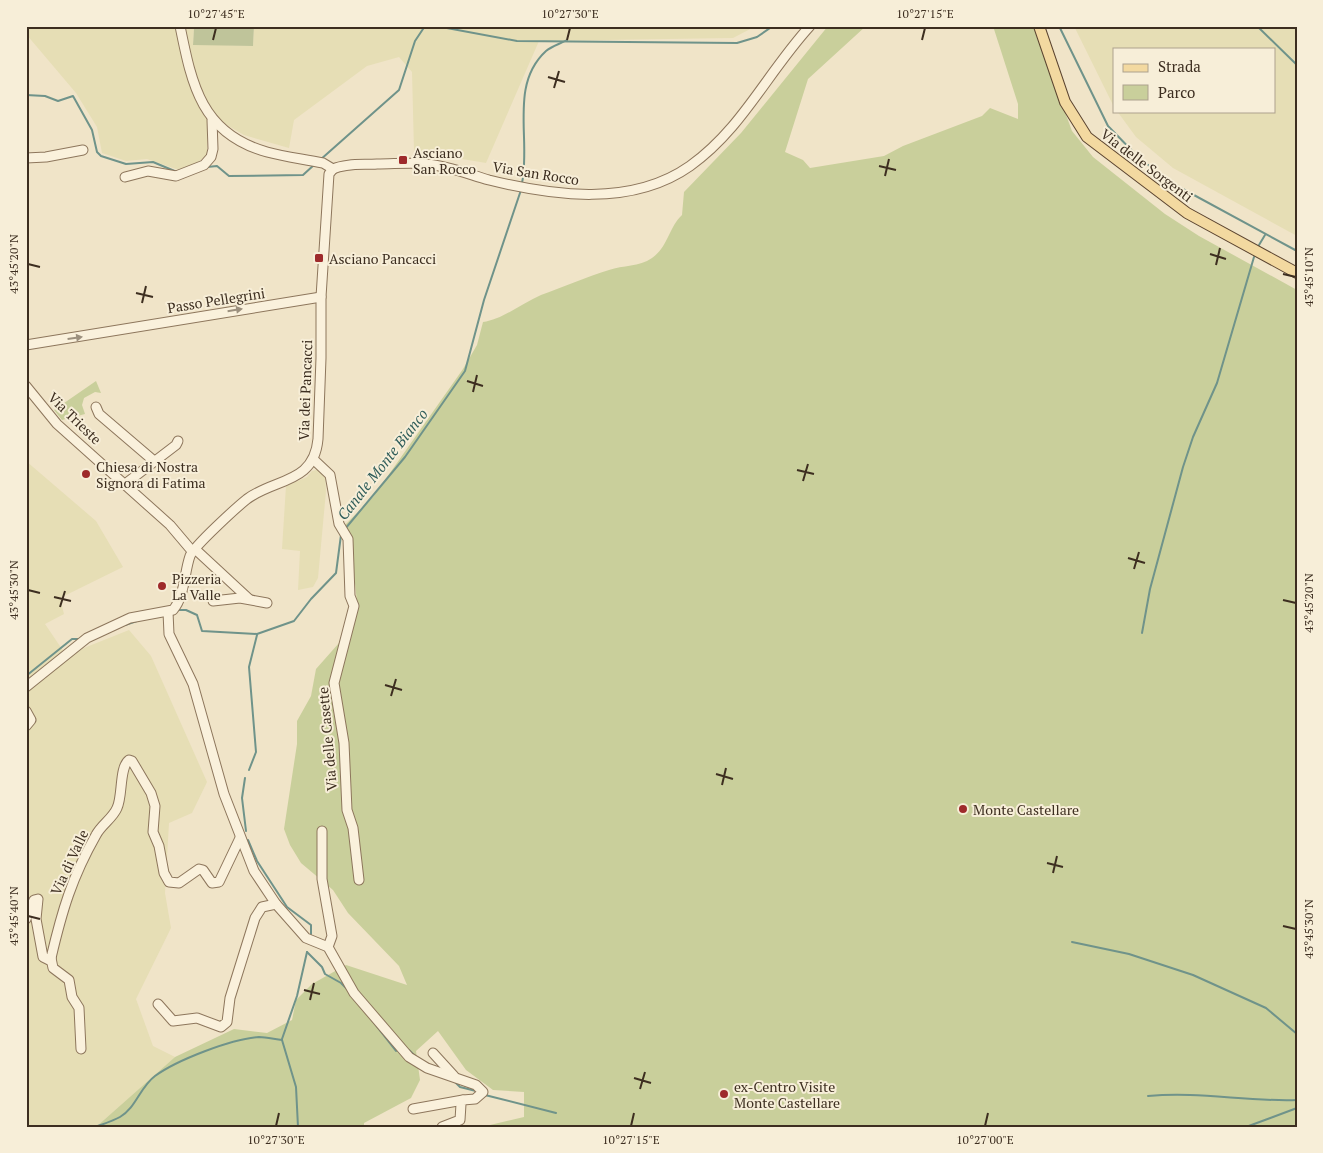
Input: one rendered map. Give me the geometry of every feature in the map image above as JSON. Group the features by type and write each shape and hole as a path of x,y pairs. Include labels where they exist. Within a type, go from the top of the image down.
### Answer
{"main road":[{"name":"Via delle Sorgenti","path":"1039,26 1065,102 1088,137 1187,213 1297,273"}],"street":[{"path":"125,177 148,171 176,176 187,173 204,165 213,149 212,120 194,78 180,26"},
{"name":"Via San Rocco","path":"333,169 363,165 426,164 516,186 579,194 609,194 643,189 672,178 700,159 731,131 790,50 810,26"},
{"path":"212,120 230,136 251,147 323,163 333,169"},
{"path":"26,158 54,156 83,150"},
{"name":"Via dei Pancacci","path":"194,550 247,499 302,473 313,459 317,444 321,384 320,297 326,205 329,174 333,169"},
{"name":"Passo Pellegrini","path":"26,345 320,297"},
{"name":"Via Trieste","path":"26,386 57,424 249,599"},
{"path":"96,407 99,414 154,461"},
{"path":"125,484 176,445 178,441"},
{"name":"Via delle Casette","path":"313,459 330,475 343,531 350,596 354,606 334,683 344,743 347,810 353,828 359,880"},
{"path":"26,687 84,640 134,617 168,615 176,607 194,550"},
{"path":"213,601 234,598 267,603"},
{"path":"168,615 171,640 193,684 202,710 224,794 254,872 276,904 306,938 328,947 354,992 397,1045 421,1065 476,1085 483,1092 475,1099 413,1109"},
{"path":"26,711 30,720 26,726"},
{"name":"Via di Valle","path":"81,1049 79,1008 72,997 69,980 53,968 51,958 67,895 75,876 97,833 117,810 121,797 126,762 132,761 151,793 154,806 153,832 159,846 164,873 169,882 179,883 199,869 203,870 212,883 219,882 240,838"},
{"path":"322,831 322,880 332,936 328,947"},
{"name":"Via di Valle","path":"26,919 34,900 39,901 36,919 41,950 46,959 51,958"},
{"path":"158,1004 173,1022 196,1018 221,1027 227,1022 230,998 255,918 262,907 276,904"},
{"path":"433,1053 454,1076"},
{"path":"442,1127 460,1120 463,1100"}],"shaded area":[{"path":"26,26 186,26 194,27 193,44 253,46 254,26 756,26 733,38 539,41 486,163 414,151 412,72 399,57 367,66 294,120 289,148 244,135 213,117 207,123 207,155 190,168 179,170 147,159 126,161 102,153 97,127 76,93 26,34"},
{"path":"1074,26 1297,26 1297,236 1173,168 1136,137 1118,112 1276,112 1276,48 1113,48 1113,105"},
{"path":"26,461 96,521 123,567 60,598 64,614 45,624 68,658 84,648 129,630 151,656 207,782 192,813 169,823 165,893 171,928 136,999 153,1046 175,1057 96,1127 26,1127"},
{"path":"320,469 325,474 326,491 318,578 313,587 298,590 300,551 282,549 286,486 307,477 312,471"}],"green space":[{"path":"254,26 253,46 193,45 194,28 186,27"},
{"path":"828,26 866,26 808,79 785,152 803,160 810,168 884,156 903,146 982,116 990,108 1018,119 1018,104 993,26 1033,26 1072,131 1093,157 1165,214 1199,236 1297,290 1297,1127 490,1127 490,1125 524,1117 524,1092 493,1090 466,1070 438,1031 416,1051 420,1080 411,1098 364,1123 364,1127 96,1127 175,1057 234,1029 267,1033 292,1020 296,1000 312,984 346,965 407,985 399,966 348,913 333,890 301,863 290,845 284,829 297,744 297,721 311,696 316,669 339,643 345,624 357,602 351,546 343,527 373,497 463,369 477,345 483,322 505,315 534,298 583,279 614,268 642,263 652,258 662,248 674,225 682,215 684,192 741,133"},
{"path":"96,381 101,393 95,392 84,398 82,405 85,414 62,420 54,410"}],"waterway":[{"path":"320,160 399,90 415,41 425,26"},
{"path":"436,26 517,41 737,43 757,37 773,26"},
{"path":"1059,26 1108,126 1141,160 1181,188 1297,251"},
{"path":"1257,26 1297,65"},
{"name":"Canale Monte Bianco","path":"522,183 524,166 524,113 528,80 535,65 546,51 567,40"},
{"path":"26,95 45,96 58,101 73,96 92,130 97,152 101,156 126,164 153,162 177,172"},
{"path":"207,167 217,166 229,176 303,175 315,164"},
{"name":"Canale Monte Bianco","path":"345,529 405,457 465,371 484,300 521,190"},
{"path":"1259,245 1265,235"},
{"path":"1142,633 1150,589 1183,467 1193,437 1217,383 1254,257"},
{"name":"Canale Monte Bianco","path":"178,610 186,610 197,615 202,631 257,634 294,621 311,599 336,573 341,535"},
{"name":"Canale Monte Bianco","path":"125,625 137,621"},
{"path":"249,770 256,752 249,667 257,635"},
{"name":"Canale Monte Bianco","path":"26,676 72,639 79,639"},
{"path":"245,778 242,798 246,831"},
{"path":"248,840 257,861 287,907 311,925 311,934"},
{"path":"1072,942 1129,954 1193,975 1266,1008 1297,1034"},
{"path":"307,952 322,967 325,974 341,983 348,990"},
{"path":"282,1039 297,996 307,952"},
{"path":"371,1019 396,1051"},
{"path":"95,1127 120,1117 130,1108 145,1086 155,1076 177,1063 205,1051 247,1039 262,1037 282,1040"},
{"path":"282,1040 296,1087 298,1127"},
{"path":"409,1050 415,1056"},
{"path":"454,1081 460,1087 476,1091"},
{"path":"485,1095 556,1113"},
{"path":"1148,1096 1186,1095 1260,1100 1297,1100"},
{"path":"1246,1127 1297,1108"}],"place":[{"name":"Asciano San Rocco","path":"403,160"},
{"name":"Asciano Pancacci","path":"319,258"},
{"name":"Chiesa di Nostra Signora di Fatima","path":"86,474"},
{"name":"Pizzeria La Valle","path":"162,586"},
{"name":"Monte Castellare","path":"963,809"},
{"name":"ex-Centro Visite Monte Castellare","path":"724,1094"}]}
